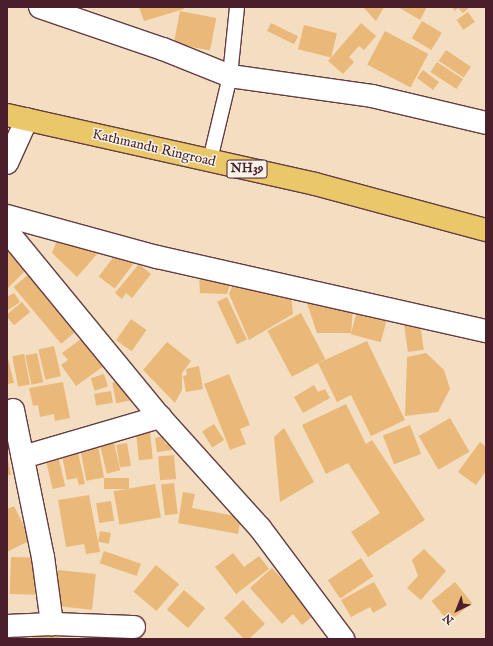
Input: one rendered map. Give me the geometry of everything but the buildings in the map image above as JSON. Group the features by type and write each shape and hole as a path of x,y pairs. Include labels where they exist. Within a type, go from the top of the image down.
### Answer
{"highway":[{"name":"Kathmandu Ringroad","path":"17,117 315,184 486,230"}],"street":[{"path":"40,7 163,49 230,76 372,96 486,123"},
{"path":"7,163 17,117"},
{"path":"7,216 157,257 486,331"},
{"path":"7,231 160,417 260,528 343,639"},
{"path":"12,410 42,557 52,624"},
{"path":"22,457 160,417"},
{"path":"7,626 52,624 134,627"}],"lane":[{"path":"210,160 230,76 237,7"}]}
